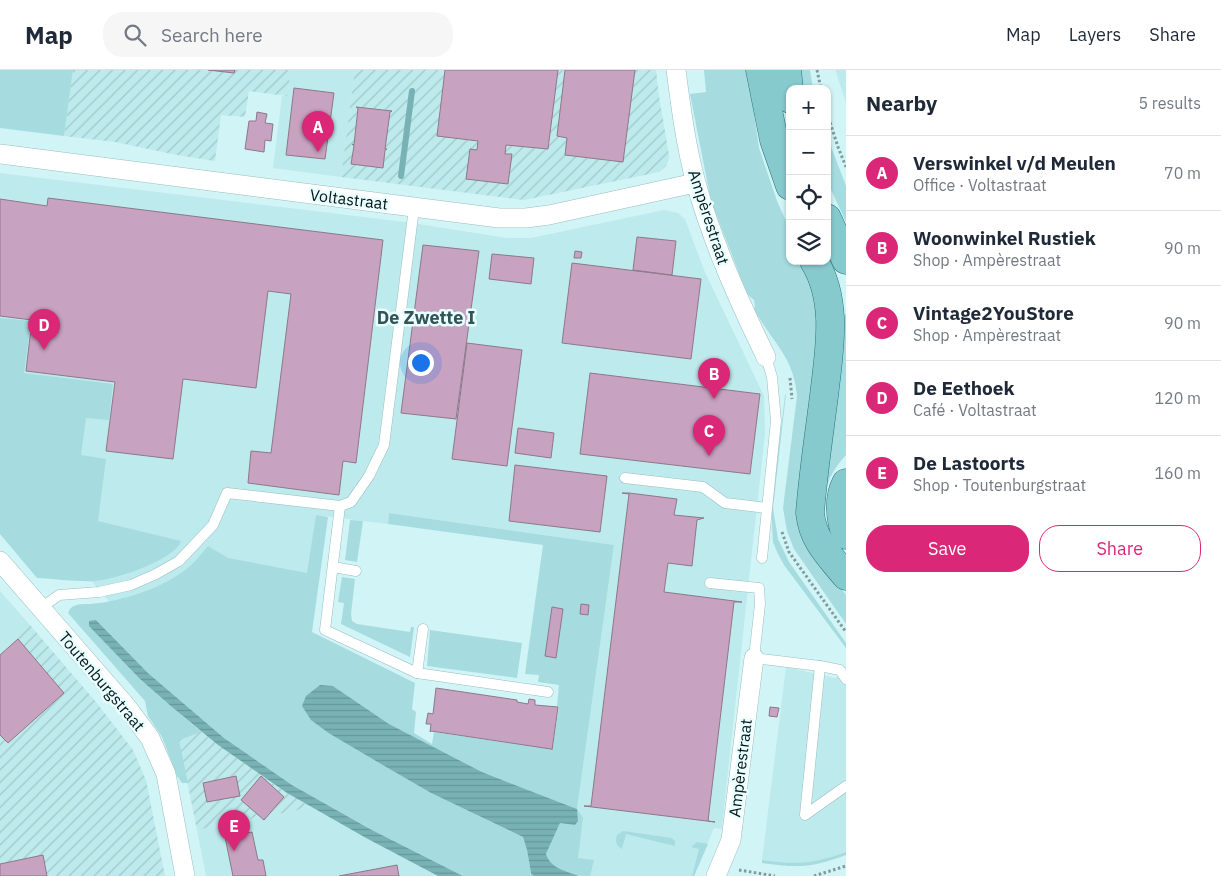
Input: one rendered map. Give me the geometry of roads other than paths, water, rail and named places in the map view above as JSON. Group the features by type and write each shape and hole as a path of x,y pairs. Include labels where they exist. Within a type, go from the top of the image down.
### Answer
{"main road":[{"path":"760,70 774,140 786,175"},
{"path":"787,70 789,85"},
{"path":"837,245 846,287"},
{"path":"816,265 826,288 830,321 829,351 810,513 816,537 846,576"},
{"path":"846,483 842,490 841,501 843,527 846,535"}],"street":[{"name":"Ampèrestraat","path":"676,70 686,140 696,183 715,242 742,309 766,358"},
{"name":"Voltastraat","path":"0,154 499,218 526,218 549,215 696,183"},
{"name":"Toutenburgstraat","path":"0,561 126,706 150,738 166,774 185,876"},
{"name":"Ampèrestraat","path":"716,876 731,840 754,658"}],"lane":[{"path":"41,608 58,595 99,592 131,584 156,574 179,561 213,525 227,492 340,506 351,502 369,476 384,446 414,208"},
{"path":"762,558 776,421 772,377 766,358"},
{"path":"626,478 703,487 726,503 767,508"},
{"path":"340,506 325,630 417,673 548,692"},
{"path":"332,567 356,571"},
{"path":"710,583 759,588 760,604 754,658 840,670 846,680"},
{"path":"417,673 423,629"},
{"path":"820,666 805,815 846,786"}],"waterway":[{"path":"401,176 412,91"}],"place":[{"name":"Verswinkel v/d Meulen","path":"318,152"},
{"name":"De Eethoek","path":"44,350"},
{"name":"Woonwinkel Rustiek","path":"714,399"},
{"name":"Vintage2YouStore","path":"709,456"},
{"name":"De Lastoorts","path":"234,851"}],"district":[{"name":"De Zwette I","path":"426,318"}]}
